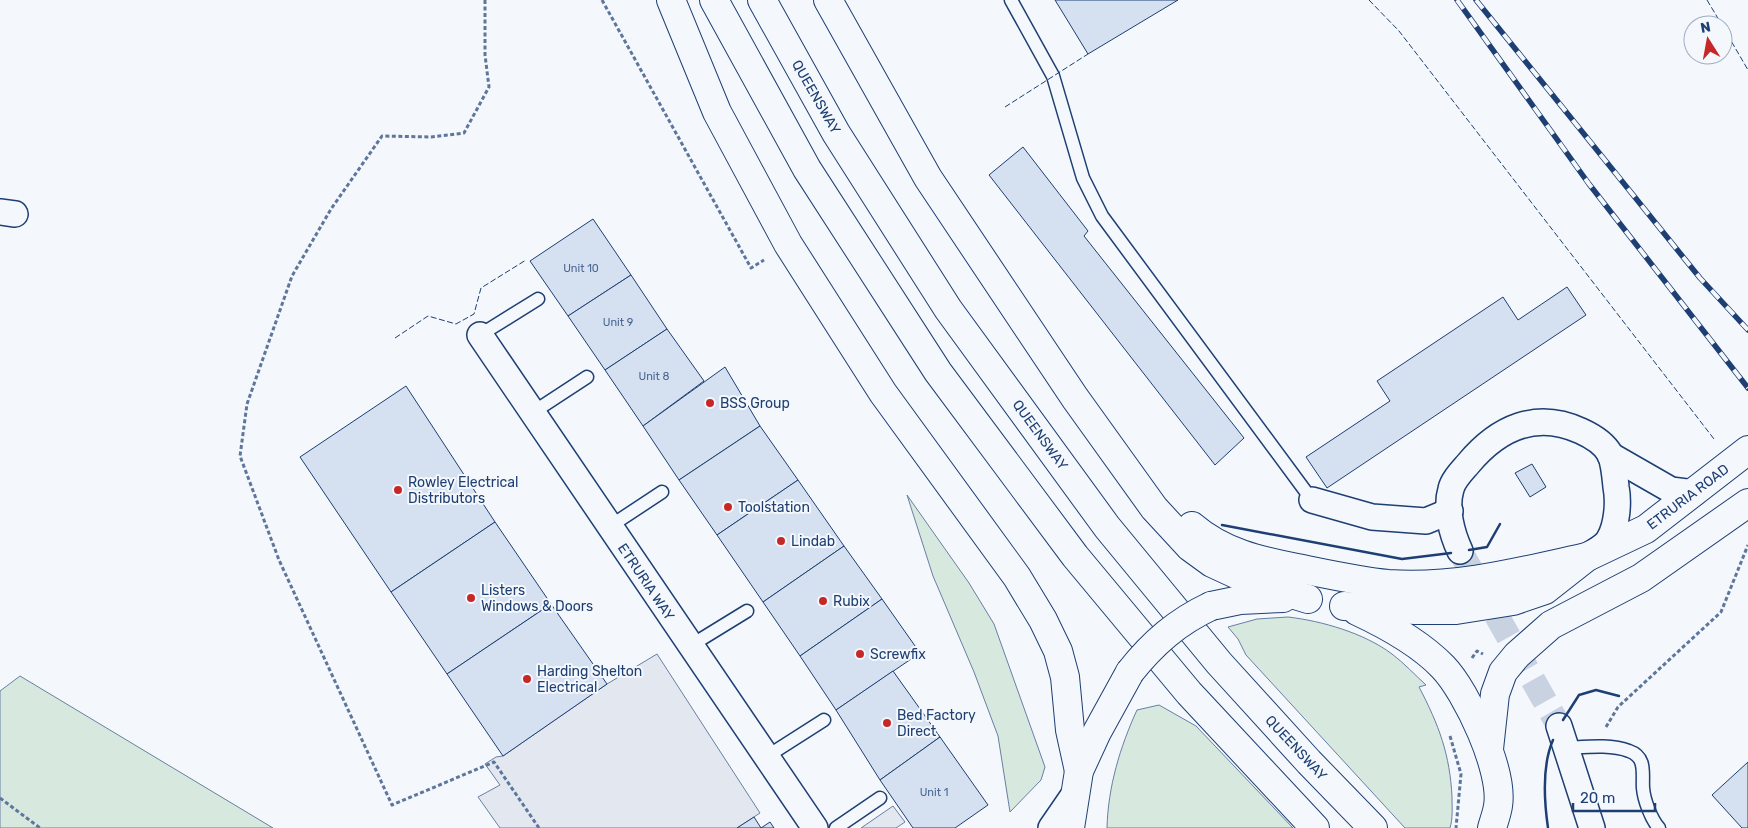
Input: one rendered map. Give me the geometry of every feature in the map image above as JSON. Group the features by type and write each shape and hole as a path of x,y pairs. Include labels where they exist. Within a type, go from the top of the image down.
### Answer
{"highway":[{"path":"671,0 717,112 788,244 883,393 1029,594 1058,651 1065,677 1076,783 1070,828"},
{"path":"714,0 807,169 938,372 1082,564 1189,693 1315,828"},
{"name":"QUEENSWAY","path":"762,0 836,133 948,308 1107,527 1219,663 1309,762 1373,828"},
{"path":"828,0 928,178 1075,398 1114,452 1225,570 1308,599"},
{"name":"ETRURIA ROAD","path":"1344,606 1456,610 1513,601 1545,590 1587,557 1646,529 1694,494 1748,450"},
{"path":"1489,750 1495,694 1503,672 1517,654 1551,625 1641,578 1748,503"},
{"path":"1196,541 1284,565 1388,584 1439,584 1517,573 1587,557"},
{"path":"1076,783 1097,732 1130,672 1148,650 1168,632 1188,617 1211,606 1269,597 1308,599 1344,606 1380,622 1406,638 1442,666 1454,680 1489,750 1496,776 1500,820"}],"street":[{"name":"ETRURIA WAY","path":"480,335 815,828"},
{"path":"1460,552 1452,534 1450,511 1451,489 1460,473 1473,458 1509,430 1531,422 1562,422 1590,435 1604,446 1610,455 1617,494 1615,520 1609,540 1587,557"},
{"path":"1610,455 1671,490 1694,494"},
{"path":"1312,500 1372,518 1426,522 1450,511"},
{"path":"1563,737 1592,828"},
{"path":"1051,828 1076,783"}],"lane":[{"path":"1011,0 1053,76 1083,178 1102,216 1312,500"},
{"path":"480,335 538,299"},
{"path":"532,413 587,377"},
{"path":"609,527 662,492"},
{"path":"690,646 747,611"},
{"path":"766,757 824,720"},
{"path":"1563,737 1601,747 1627,750 1639,758 1643,770 1644,797 1659,828"},
{"path":"836,828 880,798"}],"path":[{"path":"485,0 485,55 489,87 464,133 431,137 382,136 331,209 292,276 247,404 240,456 279,560 392,805 494,762 539,828"},
{"path":"602,0 751,268 788,244"},
{"path":"1601,747 1607,725 1618,707 1721,612 1748,545"},
{"path":"0,798 40,828"}],"shaded area":[{"path":"907,495 969,583 994,624 1045,767 1041,780 1010,812 998,736 974,672 933,576"},
{"path":"1288,617 1328,625 1369,640 1396,658 1426,685 1419,687 1438,727 1449,767 1452,797 1450,828 1405,828 1246,655 1238,639 1228,627 1257,619"},
{"path":"657,654 760,813 737,828 500,828 478,797 500,785 485,764 496,757 503,756 607,684"},
{"path":"20,676 273,828 0,828 0,691"},
{"path":"1159,705 1196,726 1293,828 1107,828 1112,782 1131,724 1137,710"},
{"path":"893,806 905,822 896,828 861,828"}],"building":[{"path":"1055,0 1178,0 1088,54"},
{"path":"1023,147 1088,231 1084,236 1244,438 1215,465 989,175"},
{"path":"593,219 631,275 568,316 530,261"},
{"path":"631,275 667,329 605,370 568,316"},
{"path":"1567,287 1586,315 1327,488 1306,457 1390,401 1377,381 1503,297 1518,320"},
{"path":"667,329 704,381 643,426 605,370"},
{"name":"BSS Group","path":"725,367 760,426 679,480 643,426"},
{"name":"Rowley Electrical Distributors","path":"406,386 495,522 391,592 300,457"},
{"name":"Toolstation","path":"760,426 798,480 717,535 679,480"},
{"path":"1532,464 1546,487 1530,497 1515,473"},
{"name":"Lindab","path":"798,480 844,546 763,602 717,535"},
{"name":"Listers Windows & Doors","path":"495,522 551,604 447,674 391,592"},
{"name":"Rubix","path":"844,546 882,599 800,656 763,602"},
{"name":"Screwfix","path":"882,599 920,653 836,710 800,656"},
{"name":"Harding Shelton Electrical","path":"551,604 607,684 503,756 447,674"},
{"name":"Bed Factory Direct","path":"893,671 940,737 880,780 836,710"},
{"path":"940,737 988,805 955,828 913,828 880,780"},
{"path":"1748,762 1748,828 1742,828 1712,795"},
{"path":"754,817 761,828 737,828"},
{"path":"770,822 774,828 761,828"}],"tunnel":[{"path":"1460,551 1559,726"}],"railway":[{"path":"1457,0 1589,184 1748,388"},
{"path":"1476,0 1700,278 1748,330"}],"fence":[{"path":"1369,0 1399,31 1714,439"},
{"path":"1707,0 1716,15"},
{"path":"1733,44 1748,70"},
{"path":"1005,107 1088,54"},
{"path":"395,338 428,316 456,324 474,314 481,288 526,260"}],"wall":[{"path":"1469,550 1487,547 1500,524"},
{"path":"1222,525 1402,559 1451,553"},
{"path":"1563,720 1579,695 1596,690 1619,696"},
{"path":"1548,828 1545,783 1547,760 1553,740"}],"place":[{"name":"BSS Group","path":"710,403"},
{"name":"Rowley Electrical Distributors","path":"398,490"},
{"name":"Toolstation","path":"728,507"},
{"name":"Lindab","path":"781,541"},
{"name":"Listers Windows & Doors","path":"471,598"},
{"name":"Rubix","path":"823,601"},
{"name":"Screwfix","path":"860,654"},
{"name":"Harding Shelton Electrical","path":"527,679"},
{"name":"Bed Factory Direct","path":"887,723"}]}
